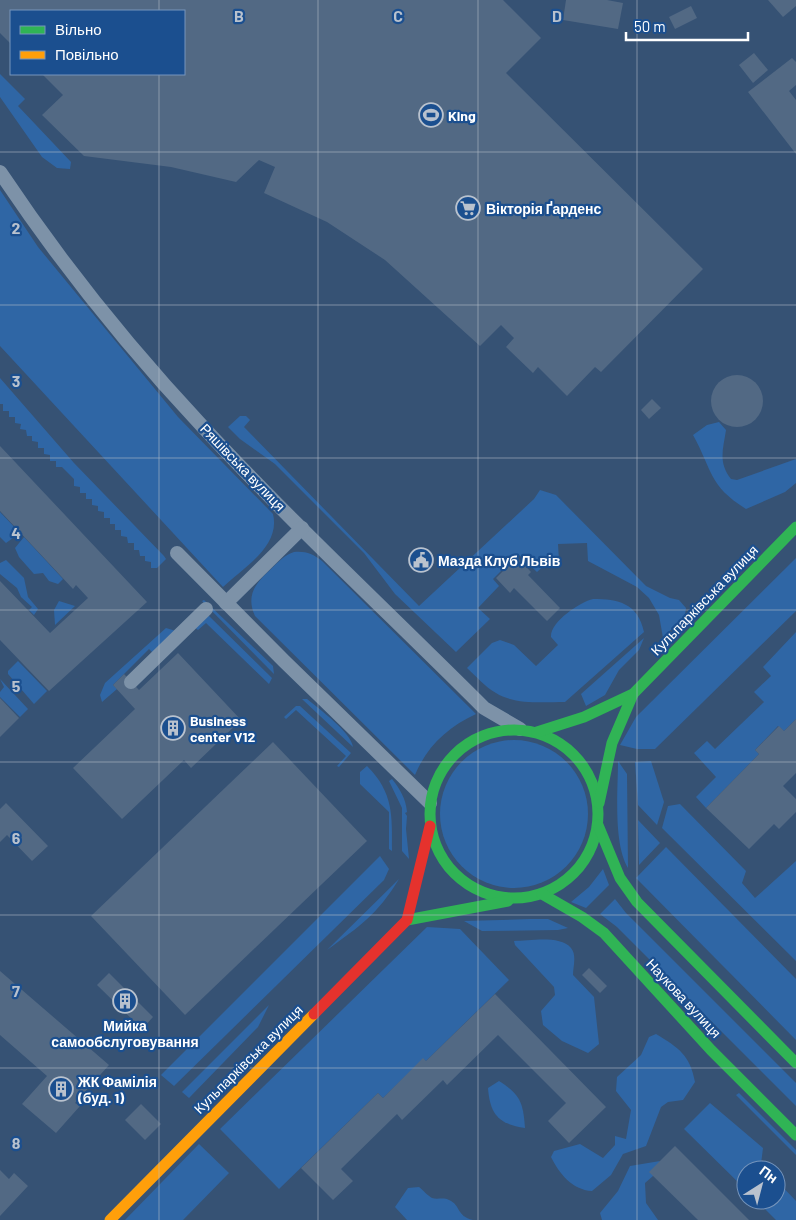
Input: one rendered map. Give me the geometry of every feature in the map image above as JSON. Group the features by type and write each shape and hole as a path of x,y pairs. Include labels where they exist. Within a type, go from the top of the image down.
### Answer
{"main road":[{"name":"Кульпарківська вулиця","path":"537,732 584,717 633,694 796,527"},
{"name":"Кульпарківська вулиця","path":"598,807 612,743 633,694"},
{"path":"520,729 537,732 567,748 579,760 595,790 598,807 598,826 594,844 585,860 573,875 559,886 542,894 407,920 430,825 430,803 435,783 442,770 460,748 478,737 498,731 520,729"},
{"path":"430,825 437,850 452,872 472,888 497,897 523,898"},
{"path":"598,826 620,878 637,902 796,1063"},
{"name":"Наукова вулиця","path":"542,894 582,917 604,933 711,1050 796,1134"},
{"name":"Кульпарківська вулиця","path":"110,1220 407,920"}],"street":[{"name":"Ряшівська вулиця","path":"0,172 64,261 133,348 203,427 484,708 520,729"},
{"path":"226,603 302,528"},
{"path":"176,553 430,803"},
{"path":"131,682 206,609"}],"shaded area":[{"path":"0,74 25,99 18,106 71,162 70,169 57,168 42,157 0,97"},
{"path":"0,190 38,247 178,417 273,514 274,526 266,546 250,564 223,587 0,346"},
{"path":"0,378 74,463 164,556 166,559 157,568 151,568 151,562 145,561 145,556 140,556 139,550 134,550 134,543 128,543 127,537 121,536 121,530 115,530 115,524 110,524 110,518 104,518 104,512 98,511 98,506 92,505 92,499 86,499 86,493 80,493 80,487 74,486 74,479 62,467 56,467 56,461 50,461 50,455 44,454 44,448 38,448 38,442 32,441 32,436 27,436 26,430 20,429 21,424 15,423 15,417 9,417 9,411 3,411 3,404 0,404"},
{"path":"240,416 246,416 250,420 244,427 419,606 534,499 540,490 556,495 646,586 670,598 679,600 686,608 685,615 663,638 659,615 649,598 637,587 588,561 587,543 558,544 559,561 548,562 537,572 518,554 493,579 499,586 478,608 490,619 456,652 395,594 364,553 275,464 240,439 228,427"},
{"path":"719,422 726,430 722,456 724,467 731,479 737,480 796,459 796,483 785,492 746,509 734,500 718,485 693,435 707,425"},
{"path":"0,512 20,533 6,543 0,537"},
{"path":"24,537 63,579 58,584 49,581 43,573 34,574 19,557 15,548"},
{"path":"294,552 316,556 322,561 476,714 456,725 432,746 415,775 255,616 251,601 257,584 280,561"},
{"path":"796,558 796,611 655,749 637,749 620,745 636,717"},
{"path":"6,560 24,578 28,597 38,609 34,615 29,610 32,607 21,597 17,588 0,574 0,563"},
{"path":"593,599 611,600 626,605 637,615 644,632 565,702 529,702 504,697 488,688 467,668 492,643 500,640 514,645 536,666 558,645 551,637 555,625 560,619 574,608"},
{"path":"204,600 273,666 274,674 202,601"},
{"path":"59,601 75,606 55,625 54,610"},
{"path":"207,614 272,678 269,684 206,623 198,630 194,627"},
{"path":"166,628 176,631 153,653 149,649 113,685 117,689 102,702 100,695 105,683"},
{"path":"796,632 796,719 784,731 778,726 755,750 759,754 706,808 696,797 716,777 694,753 707,741 715,749 764,702 754,692 771,676 763,667"},
{"path":"644,638 639,650 619,670 605,695 586,706 581,694"},
{"path":"18,661 47,691 34,704 8,674 8,671"},
{"path":"0,679 28,709 20,717 0,697 0,692 4,687"},
{"path":"302,699 307,699 334,721 347,735 353,747"},
{"path":"296,706 300,706 351,753 339,767 337,766 346,756 296,710 286,719 284,717"},
{"path":"514,740 542,746 566,762 582,786 588,814 582,842 566,866 542,882 514,888 486,882 462,866 446,842 440,814 446,786 462,762 486,746"},
{"path":"618,761 627,774 628,868 623,857 618,831"},
{"path":"651,761 664,802 657,825 638,805 635,762"},
{"path":"367,766 382,786 390,806 392,851 389,849 389,812 360,784 360,772"},
{"path":"392,779 402,794 406,807 409,859 402,851 402,808 389,781"},
{"path":"680,804 746,871 742,883 755,898 796,861 796,961 662,828 668,806"},
{"path":"638,820 660,843 639,865"},
{"path":"666,847 796,979 796,1040 636,878"},
{"path":"380,856 389,869 384,880 174,1086 161,1075"},
{"path":"603,869 609,885 586,908 571,902 589,887"},
{"path":"399,879 383,902 367,919 327,950"},
{"path":"615,899 626,913 796,1083 796,1106 617,927 600,914"},
{"path":"548,919 568,928 558,930 482,931 464,921"},
{"path":"427,927 460,929 509,980 426,1061 423,1059 383,1098 378,1093 279,1189 220,1129"},
{"path":"514,941 560,941 573,951 573,975 594,997 599,1044 588,1053 562,1041 543,1025 541,1011 555,995 554,987 515,945"},
{"path":"269,1005 258,1027 189,1098 182,1092"},
{"path":"656,1034 677,1048 687,1059 695,1082 683,1100 668,1102 661,1107 646,1146 623,1154 611,1175 592,1191 578,1188 567,1180 558,1169 551,1157 554,1151 580,1144 603,1158 615,1145 615,1136 626,1139 631,1110 616,1091 617,1077 641,1055 649,1037"},
{"path":"499,1081 520,1100 525,1128 508,1124 493,1111 488,1088"},
{"path":"739,1093 796,1150 796,1155 736,1095"},
{"path":"710,1103 763,1148 762,1160 736,1160 736,1180 684,1129"},
{"path":"199,1144 229,1173 183,1220 125,1220"},
{"path":"660,1161 653,1176 645,1183 646,1203 658,1220 602,1220 600,1213 618,1191 630,1166"},
{"path":"419,1187 432,1198 447,1199 453,1202 464,1216 473,1220 407,1220 395,1207 408,1188"},
{"path":"786,1190 796,1201 796,1220 776,1220 766,1210 786,1210"}],"building":[{"name":"Вікторія Ґарденс","path":"0,0 503,0 541,38 506,73 703,269 601,372 595,367 567,396 538,367 533,373 506,347 514,338 501,325 480,346 385,260 327,222 264,193 275,167 259,160 236,182 171,167 84,156 42,115 63,95 43,75 185,75 185,10 10,10 10,43 0,33"},
{"path":"566,0 607,0 623,3 618,29 563,20"},
{"path":"768,0 796,0 796,6 783,17"},
{"path":"691,6 697,18 675,29 669,17"},
{"path":"754,53 768,70 753,83 739,65"},
{"path":"792,58 796,62 796,85 789,91 796,100 796,154 748,92"},
{"path":"737,375 751,379 759,387 763,401 759,415 751,423 737,427 723,423 715,415 711,401 715,387 723,379"},
{"path":"652,399 661,408 649,419 641,410"},
{"path":"0,446 147,602 49,691 0,640 0,581 50,633 88,598 76,585 73,589 0,511"},
{"path":"517,557 531,572 528,575 560,608 547,621 514,588 510,593 496,578"},
{"name":"Business center V12","path":"178,653 241,720 191,768 184,760 122,819 73,768 135,709 113,685 124,674 139,690"},
{"path":"0,698 19,718 0,737"},
{"path":"796,719 796,773 783,786 796,799 796,812 779,829 774,824 749,849 706,808 759,754 755,750 779,726 784,731"},
{"path":"273,742 367,841 185,1015 91,916"},
{"path":"6,803 48,846 32,861 7,835 0,842 0,809"},
{"path":"589,968 607,986 600,993 582,975"},
{"path":"0,971 109,1065 75,1103 80,1106 56,1133 22,1104 47,1076 0,1035"},
{"name":"Мийка самообслуговування","path":"109,973 153,1017 142,1029 97,985"},
{"path":"495,994 606,1107 569,1143 548,1121 566,1103 498,1035 447,1085 443,1080 402,1120 397,1114 341,1169 353,1181 333,1200 301,1168 378,1093 383,1098 423,1058 426,1061"},
{"path":"141,1104 161,1124 145,1140 125,1120"},
{"path":"675,1146 736,1207 736,1210 739,1210 749,1220 698,1220 649,1172"},
{"path":"0,1170 9,1179 14,1173 28,1186 0,1216"}],"traffic: fast":[{"path":"537,732 584,717 633,694 796,527"},
{"path":"599,803 612,743 633,694"},
{"path":"522,730 539,733 554,739 574,754 589,774 595,789 598,814 595,839 589,854 574,874 554,889 539,895 506,898 489,895 474,889 449,868 439,854 433,839 430,806 433,789 439,774 460,749 474,739 489,733 522,730"},
{"path":"598,825 620,878 637,902 796,1063"},
{"path":"542,894 582,917 604,933 711,1050 796,1135"},
{"path":"407,920 508,901"}],"traffic: slow":[{"path":"110,1220 314,1014"}],"traffic: jam":[{"path":"314,1014 407,920 430,826"}],"place":[{"name":"King","path":"431,115"},
{"name":"Вікторія Ґарденс","path":"468,208"},
{"name":"Мазда Клуб Львів","path":"421,560"},
{"name":"Business center V12","path":"173,728"},
{"name":"Мийка самообслуговування","path":"125,1001"},
{"name":"ЖК Фамілія (буд. 1)","path":"61,1089"}]}
